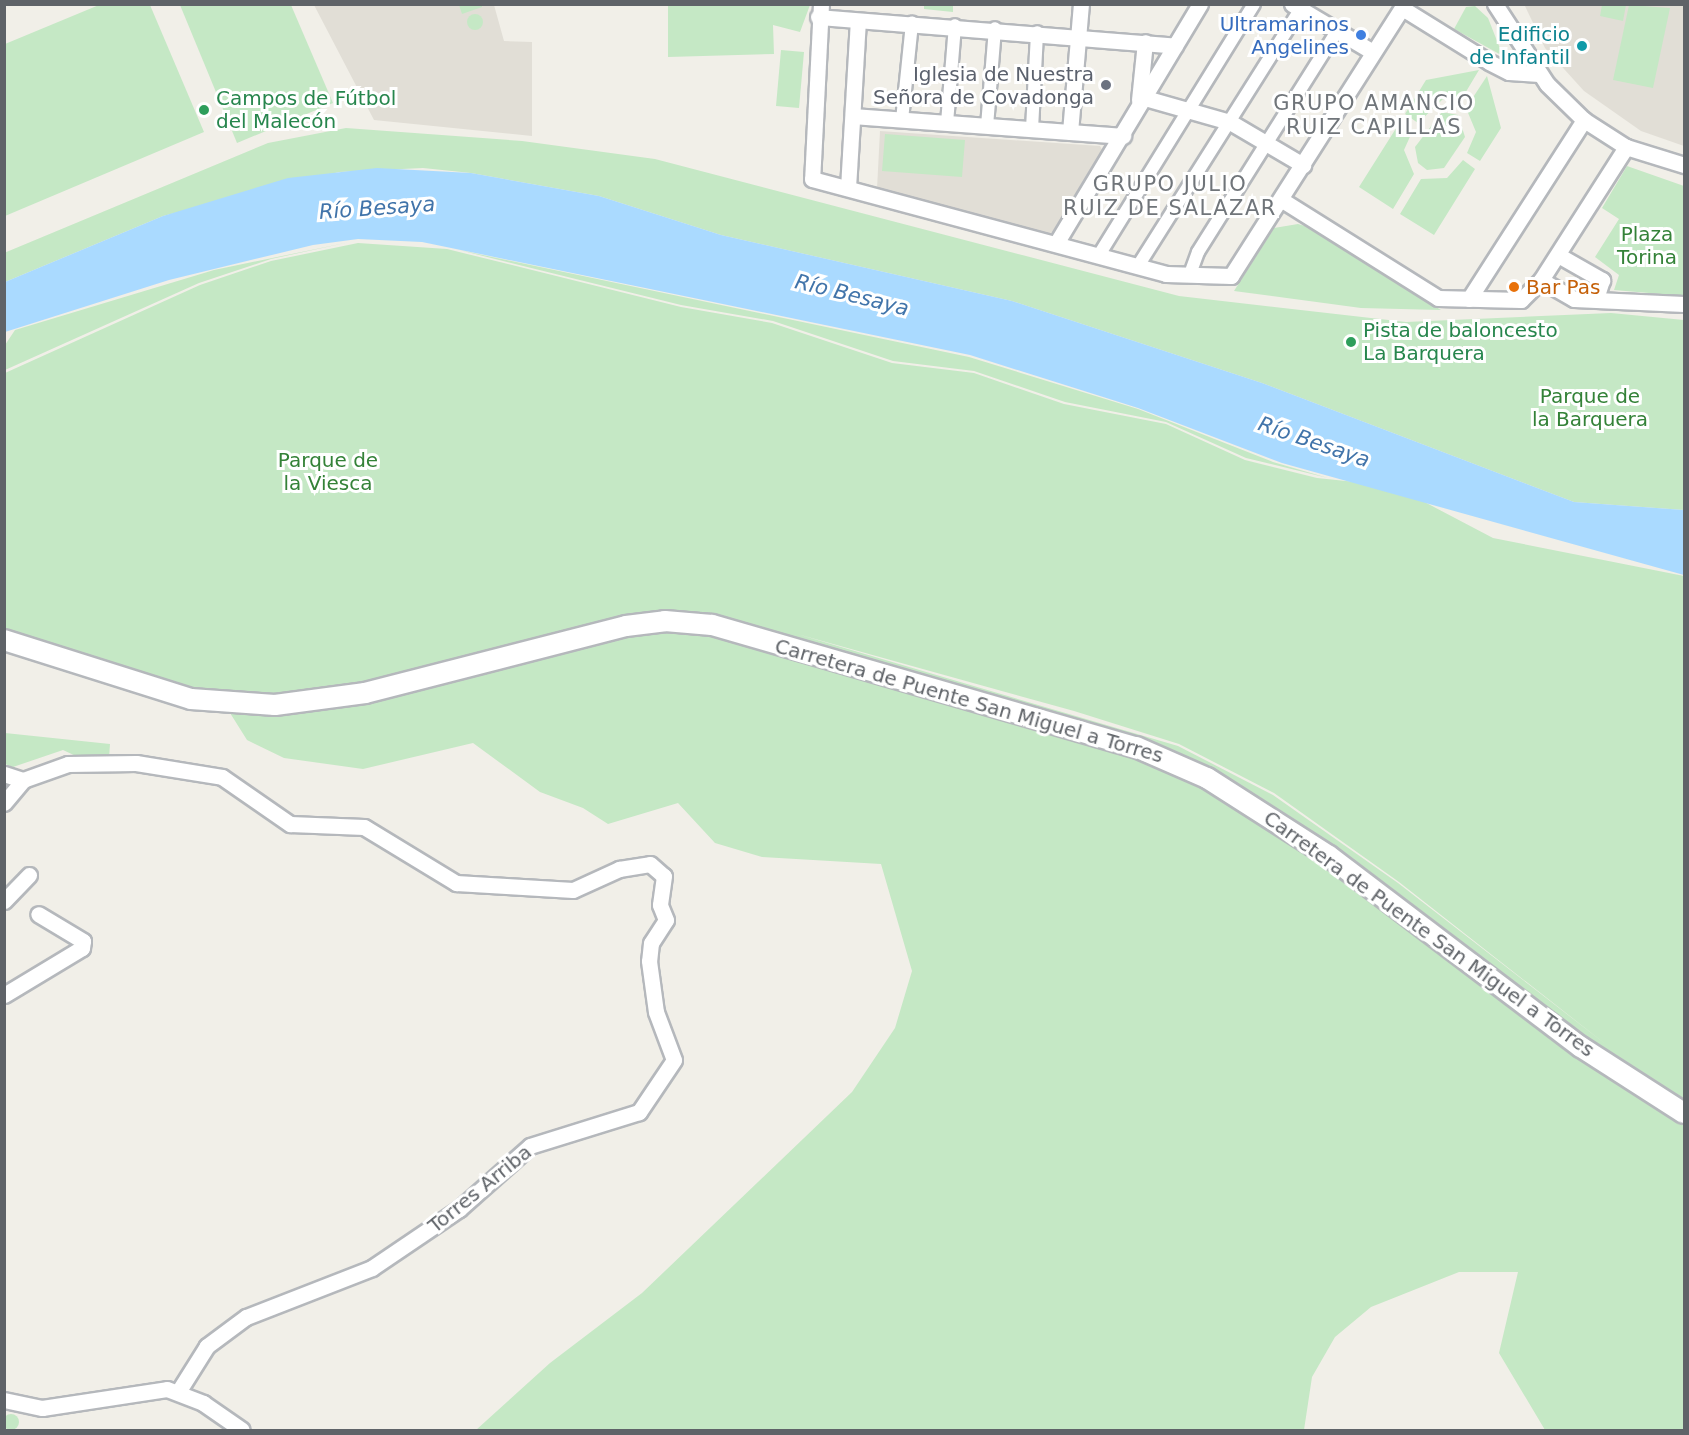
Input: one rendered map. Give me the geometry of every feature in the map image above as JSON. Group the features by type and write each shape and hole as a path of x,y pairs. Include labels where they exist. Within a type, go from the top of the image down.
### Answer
{"street":[{"path":"841,4 855,19 853,116 848,188"},
{"path":"1070,132 1080,4"},
{"path":"1057,242 1137,115 1200,4"},
{"path":"1099,255 1254,4"},
{"path":"1175,46 1079,35 855,19 820,11 808,174 848,188 1057,242 1138,266 1190,274 1232,276 1403,6 1489,62 1509,72 1539,74"},
{"path":"1499,6 1539,74 1584,120 1626,147 1684,165"},
{"path":"1138,266 1230,122 1296,7 1373,52"},
{"path":"902,120 912,23"},
{"path":"947,123 955,25"},
{"path":"987,126 995,28"},
{"path":"1190,274 1198,252 1265,141 1336,31"},
{"path":"1032,129 1037,32"},
{"path":"1137,115 1145,42"},
{"path":"1145,98 1230,122 1303,165"},
{"path":"853,116 1123,136"},
{"path":"1469,299 1584,120"},
{"path":"1282,200 1438,298 1521,300 1542,280 1626,147"},
{"path":"1558,255 1602,280 1596,298"},
{"path":"1542,280 1574,299 1596,298 1684,304"},
{"name":"Carretera de Puente San Miguel a Torres","path":"4,640 191,699 275,705 314,701 626,626 665,621 712,625 1136,747 1207,778 1329,856 1581,1047 1684,1113"},
{"name":"Torres Arriba","path":"23,780 87,760 222,777 249,791 284,822 364,826 456,882 573,890 619,869 650,864 664,876 660,905 666,920 651,942 649,961 657,1012 674,1060 639,1112 530,1146 459,1209 372,1268 246,1317 207,1346 178,1392"},
{"path":"4,774 23,780 4,803"},
{"path":"4,901 29,875"},
{"path":"4,995 82,948 83,941 38,914"},
{"path":"4,1401 42,1408 151,1389 178,1392 242,1431"}],"shaded area":[{"path":"1524,4 1684,5 1684,146 1641,131 1584,91 1545,48"},
{"path":"314,5 494,5 504,41 532,42 532,136 374,120"},
{"path":"880,131 1100,146 1104,153 1056,231 1047,234 877,189"}],"green space":[{"path":"668,4 810,5 800,32 773,25 774,54 668,57"},
{"path":"99,5 150,5 204,132 5,216 5,44"},
{"path":"180,5 291,5 333,103 237,143"},
{"path":"459,5 482,5 482,7 462,14"},
{"path":"924,5 953,5 953,12 924,9"},
{"path":"1602,5 1626,5 1623,21 1600,16"},
{"path":"1629,5 1670,8 1653,88 1613,80"},
{"path":"1475,6 1488,18 1503,56 1454,29 1466,7"},
{"path":"475,14 481,16 483,22 481,28 475,30 469,28 467,22 469,16"},
{"path":"781,50 804,52 799,108 776,106"},
{"path":"1479,70 1458,105 1443,99 1418,123 1405,114 1426,80"},
{"path":"1487,76 1501,128 1480,161 1467,153 1476,132 1466,108"},
{"path":"1442,112 1458,115 1465,137 1444,168 1427,170 1418,163 1415,147"},
{"path":"1400,122 1413,130 1404,150 1414,174 1393,209 1359,187"},
{"name":"Parque de la Barquera","path":"346,128 522,141 655,159 1179,296 1406,322 1611,313 1684,320 1684,510 1574,502 1262,383 1012,301 721,235 599,196 471,173 423,168 339,172 163,216 5,282 4,253 268,143"},
{"path":"885,134 965,140 962,177 882,171"},
{"path":"1463,160 1475,169 1434,235 1400,214 1421,179 1447,178"},
{"name":"Plaza Torina","path":"1627,166 1684,186 1684,296 1614,290 1619,275 1595,257 1619,219 1602,208"},
{"path":"1298,224 1305,226 1441,310 1361,308 1234,291 1274,228"},
{"path":"350,242 271,259 199,283 5,370 5,345 15,330 214,270"},
{"name":"Parque de la Viesca","path":"358,243 447,249 681,307 772,323 892,363 974,373 1064,404 1166,424 1245,460 1317,478 1394,486 1493,538 1684,576 1684,1430 1545,1430 1499,1353 1518,1272 1459,1272 1371,1307 1335,1337 1312,1377 1304,1430 476,1430 550,1363 642,1293 852,1092 895,1028 912,971 881,864 762,857 715,843 678,803 608,824 583,808 540,792 473,743 363,769 284,758 247,740 220,697 5,634 5,373 200,285 271,261","holes":["797,634 1074,711 1179,744 1274,793 1399,882 1608,1046 1398,883 1273,795 1178,746"]},
{"path":"459,250 969,357 1138,409 1273,462 1328,478 1246,458 1166,422 1065,402 974,371 893,361 773,321 681,305"},
{"path":"5,733 110,744 109,758 78,757 63,750 13,767 5,764"},
{"path":"8,1414 14,1414 19,1422 17,1428 8,1430 3,1425 3,1419"}],"water":[{"name":"Río Besaya","path":"377,168 471,173 599,196 721,235 1012,301 1262,383 1574,502 1684,510 1684,575 1282,463 1138,408 970,355 422,242 358,239 313,245 169,280 5,332 5,282 163,216 288,178"}],"place":[{"name":"Ultramarinos Angelines","path":"1361,35"},
{"name":"Edificio de Infantil","path":"1582,46"},
{"name":"Iglesia de Nuestra Señora de Covadonga","path":"1106,85"},
{"name":"Campos de Fútbol del Malecón","path":"204,110"},
{"name":"Bar Pas","path":"1514,287"},
{"name":"Pista de baloncesto La Barquera","path":"1351,342"}],"district":[{"name":"GRUPO AMANCIO RUIZ CAPILLAS","path":"1374,115"},
{"name":"GRUPO JULIO RUIZ DE SALAZAR","path":"1170,196"}]}
